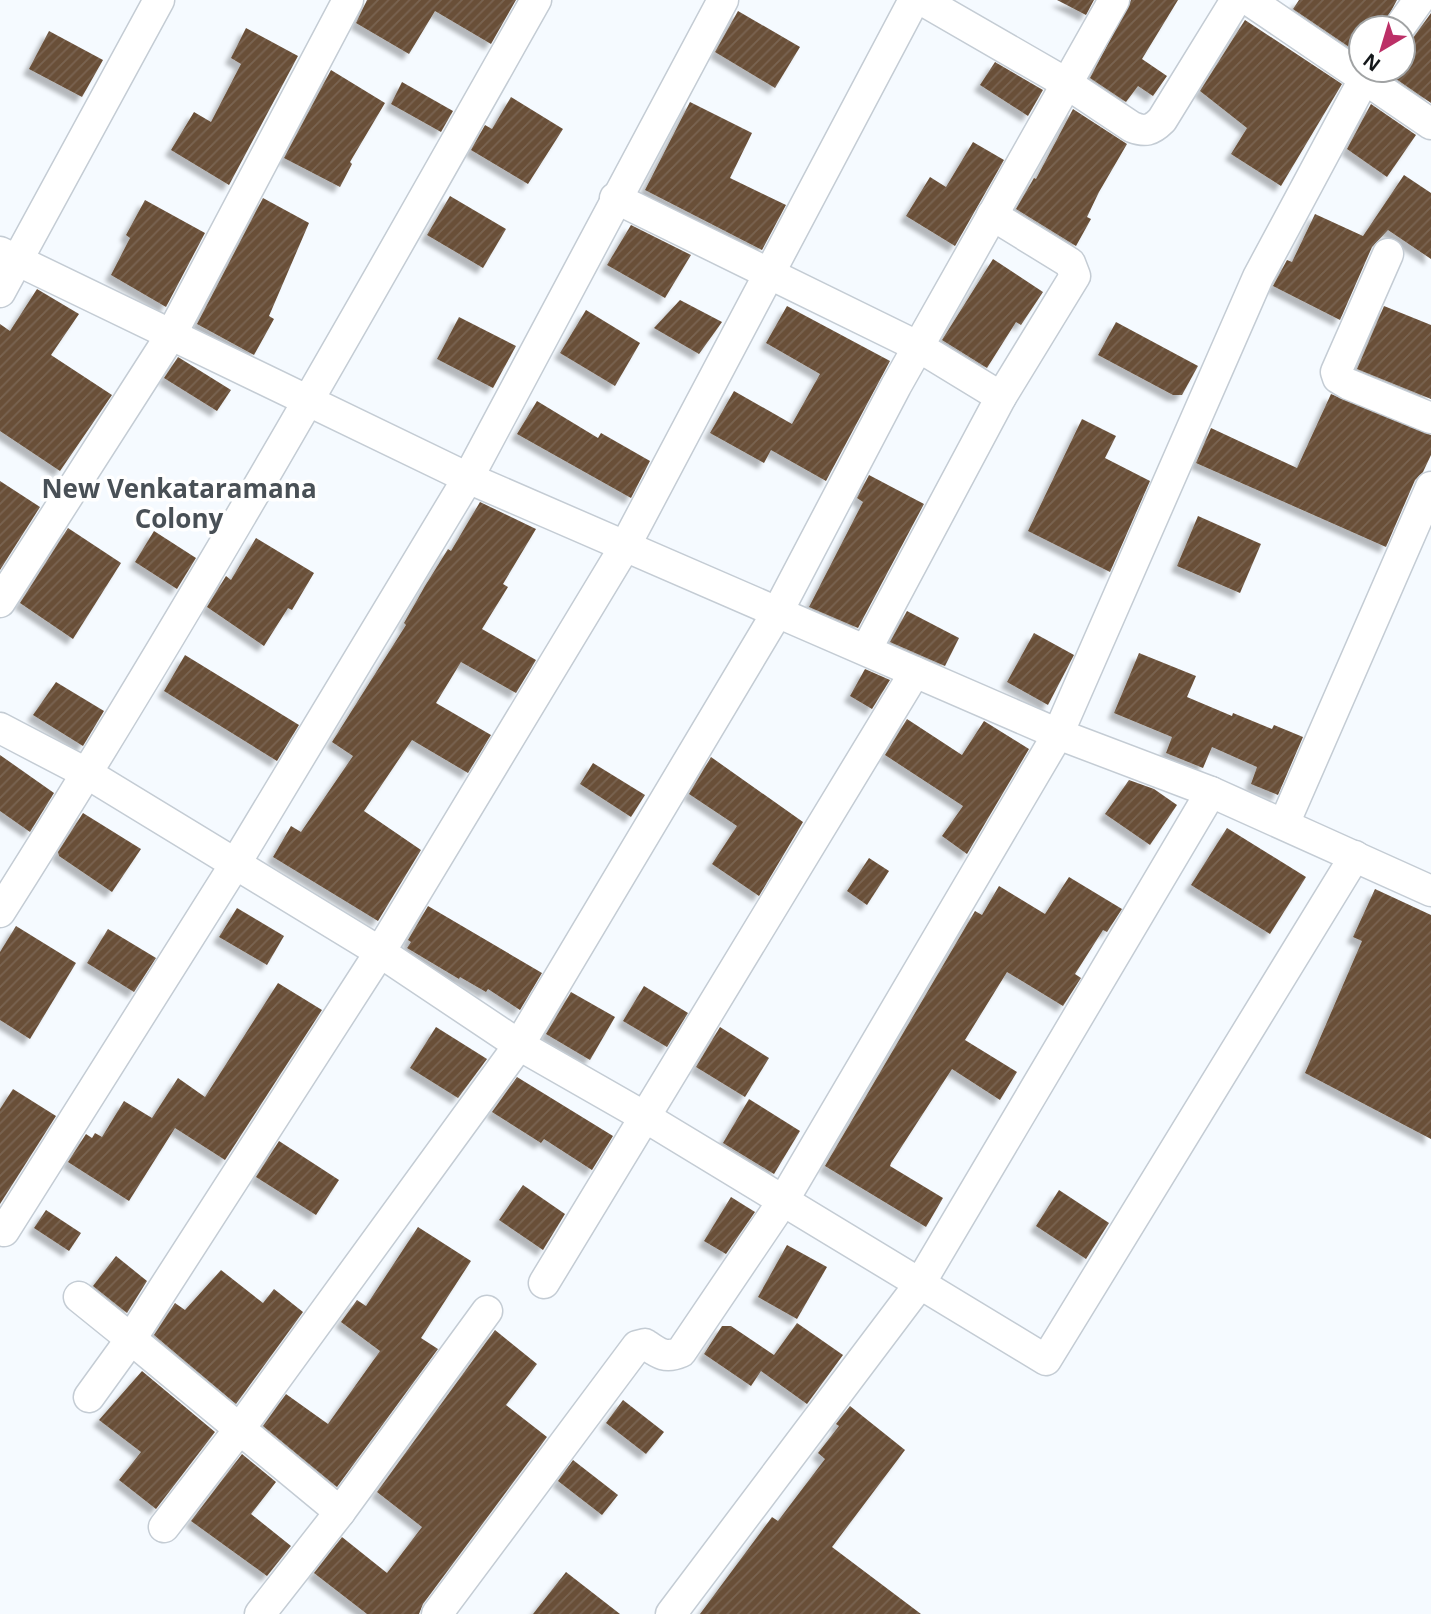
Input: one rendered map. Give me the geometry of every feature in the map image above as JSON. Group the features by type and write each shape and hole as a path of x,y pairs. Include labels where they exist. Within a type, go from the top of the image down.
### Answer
{"street":[{"path":"0,292 9,256 159,0"},
{"path":"0,602 171,335 348,0"},
{"path":"0,912 88,774 311,400 536,0"},
{"path":"4,1231 234,866 468,478 723,0"},
{"path":"89,1397 131,1339 380,952 624,548 767,273 914,0"},
{"path":"922,0 1066,83 1132,127 1144,131 1154,128 1236,0"},
{"path":"164,1527 239,1431 519,1045 778,611 919,347 1114,0"},
{"path":"1249,0 1347,61"},
{"path":"437,1614 637,1346 645,1344 662,1355 671,1356 681,1352 783,1201 1058,734 1258,277 1362,84"},
{"path":"1380,84 1431,124"},
{"path":"615,198 919,347 1001,397"},
{"path":"866,650 1001,397 1075,276 1070,263 992,215"},
{"path":"1388,254 1336,372 1338,378 1348,384 1431,418"},
{"path":"9,256 468,478 624,548 778,611 1058,734 1211,792 1431,891"},
{"path":"1284,824 1431,487"},
{"path":"544,1283 915,672"},
{"path":"0,728 88,774 234,866 380,952 519,1045 645,1117 1046,1360 1355,856"},
{"path":"671,1614 919,1285 1211,792"},
{"path":"79,1297 340,1512"},
{"path":"260,1614 340,1512 487,1311"}],"building":[{"path":"367,0 516,0 491,44 435,11 409,54 356,23"},
{"path":"1057,0 1094,0 1086,15"},
{"path":"1131,0 1178,0 1142,59 1167,76 1153,96 1138,86 1126,102 1090,78"},
{"path":"1299,0 1397,0 1390,14 1347,14 1347,46 1293,9"},
{"path":"738,11 800,47 775,88 715,52"},
{"path":"1431,13 1431,103 1403,84 1417,84 1417,32"},
{"path":"1245,20 1342,84 1281,186 1231,154 1247,128 1200,91"},
{"path":"246,28 298,56 229,185 171,150 194,112 211,122 241,64 231,58"},
{"path":"49,31 103,60 82,97 29,69"},
{"path":"995,62 1043,90 1028,116 980,85"},
{"path":"331,70 385,103 350,162 352,164 340,187 284,158"},
{"path":"402,82 453,111 441,132 391,104"},
{"path":"511,97 563,129 528,184 471,150 485,125 492,129"},
{"path":"690,102 752,133 730,178 786,205 762,250 645,190"},
{"path":"1371,104 1416,135 1387,177 1347,149"},
{"path":"1073,109 1127,144 1099,192 1087,217 1091,219 1076,246 1016,209 1034,178 1036,179"},
{"path":"973,142 1004,160 955,246 906,216 930,177 946,187"},
{"path":"1404,175 1431,193 1431,259 1388,230 1372,247 1340,320 1273,286 1287,260 1292,262 1315,214 1363,236"},
{"path":"450,196 506,229 483,268 427,235"},
{"path":"263,198 309,223 269,316 274,319 254,355 197,324"},
{"path":"145,200 205,233 166,307 111,275 130,238 126,235"},
{"path":"631,225 691,255 665,298 607,265"},
{"path":"993,259 1043,292 1021,325 1016,322 987,368 942,340"},
{"path":"37,289 79,314 51,355 112,395 60,471 0,431 0,324 10,331"},
{"path":"680,300 722,322 699,354 654,328"},
{"path":"787,306 890,361 826,481 771,450 764,463 710,433 734,391 792,424 820,374 766,343"},
{"path":"1384,306 1431,325 1431,399 1357,369"},
{"path":"586,310 640,343 615,386 560,353"},
{"path":"459,317 516,346 493,388 437,359"},
{"path":"1116,322 1198,366 1182,395 1173,395 1098,355"},
{"path":"178,357 231,390 217,411 164,378"},
{"path":"1331,394 1431,435 1431,455 1423,472 1415,480 1386,547 1196,463 1211,428 1297,468"},
{"path":"537,401 598,438 601,433 650,461 631,498 517,434"},
{"path":"1082,419 1116,436 1105,458 1150,481 1110,572 1028,531"},
{"path":"869,475 924,504 858,628 809,607 863,502 857,498"},
{"path":"0,481 40,507 0,570"},
{"path":"480,502 536,529 503,584 508,587 482,629 536,660 516,693 461,662 436,703 491,735 468,773 412,740 364,811 421,850 378,921 273,857 291,826 301,832 353,756 332,742 406,625 404,623 425,586 448,549 451,551"},
{"path":"1198,516 1261,544 1240,593 1177,566"},
{"path":"68,528 121,563 73,639 20,603"},
{"path":"154,531 196,558 177,589 135,562"},
{"path":"256,538 314,573 292,610 288,608 264,646 207,607 226,576 231,580"},
{"path":"907,611 959,638 945,666 890,642"},
{"path":"1034,633 1074,655 1048,705 1007,682"},
{"path":"1139,653 1196,676 1187,697 1232,716 1233,713 1272,729 1274,725 1303,737 1278,795 1251,784 1257,767 1212,747 1203,768 1166,753 1172,737 1114,713"},
{"path":"185,655 299,725 277,761 164,691"},
{"path":"865,669 890,680 872,709 850,696"},
{"path":"56,682 104,711 83,746 33,715"},
{"path":"907,719 962,755 984,721 1029,749 967,854 942,836 963,806 885,755"},
{"path":"0,755 54,793 30,832 0,811"},
{"path":"711,757 803,822 759,896 712,864 737,826 689,794"},
{"path":"593,763 645,795 631,817 580,784"},
{"path":"1129,780 1154,789 1177,805 1150,845 1105,814"},
{"path":"83,813 141,849 112,892 59,856 58,852"},
{"path":"1227,828 1306,877 1270,934 1191,885"},
{"path":"869,858 889,871 867,905 847,891"},
{"path":"1069,877 1122,909 1107,932 1103,930 1075,974 1081,978 1063,1006 1007,972 965,1040 1017,1072 1000,1100 952,1069 891,1163 890,1166 943,1198 926,1227 825,1166 975,911 982,915 999,886 1045,914"},
{"path":"1375,889 1431,915 1431,1139 1305,1073 1362,941 1353,937"},
{"path":"428,906 542,973 520,1010 488,989 486,992 460,977 459,979 407,948 411,942 408,940"},
{"path":"237,908 284,936 267,965 219,937"},
{"path":"16,926 76,963 30,1039 0,1020 0,952"},
{"path":"108,929 156,958 134,992 87,963"},
{"path":"278,983 322,1010 225,1160 175,1128 129,1201 68,1162 86,1134 92,1138 95,1133 102,1137 124,1101 152,1118 178,1078 205,1097"},
{"path":"644,986 688,1013 667,1047 623,1021"},
{"path":"571,992 615,1017 590,1060 546,1034"},
{"path":"436,1027 487,1059 458,1098 410,1068"},
{"path":"720,1027 769,1058 745,1097 696,1067"},
{"path":"517,1077 613,1136 592,1170 544,1139 541,1143 492,1112"},
{"path":"13,1089 56,1116 0,1204 0,1109"},
{"path":"749,1099 800,1131 774,1174 723,1143"},
{"path":"279,1141 339,1180 316,1215 256,1177"},
{"path":"523,1185 565,1214 543,1250 499,1220"},
{"path":"1059,1190 1109,1223 1086,1259 1036,1226"},
{"path":"731,1197 755,1212 726,1254 704,1241"},
{"path":"46,1210 81,1233 69,1251 34,1228"},
{"path":"418,1227 471,1261 421,1338 438,1349 337,1487 263,1426 286,1394 328,1424 380,1351 341,1322 357,1300 366,1306"},
{"path":"787,1245 827,1267 797,1319 758,1297"},
{"path":"116,1256 147,1281 127,1313 93,1286"},
{"path":"221,1270 263,1303 274,1289 303,1312 236,1404 154,1335 175,1303 185,1310"},
{"path":"797,1323 843,1355 807,1404 761,1371 751,1386 704,1354 722,1326 731,1326 774,1355"},
{"path":"495,1330 537,1364 506,1405 547,1437 423,1604 419,1614 367,1614 314,1573 342,1537 387,1573 422,1527 377,1492"},
{"path":"142,1371 215,1432 156,1509 119,1480 141,1452 99,1420"},
{"path":"623,1400 664,1432 646,1454 606,1423"},
{"path":"850,1406 905,1450 832,1547 921,1614 700,1614 772,1517 778,1521 825,1459 818,1453 839,1426 836,1424"},
{"path":"242,1454 276,1482 251,1514 291,1546 267,1576 191,1521"},
{"path":"573,1460 618,1495 602,1515 558,1481"},
{"path":"566,1572 620,1614 533,1614"}],"district":[{"name":"New Venkataramana Colony","path":"179,504"}]}
